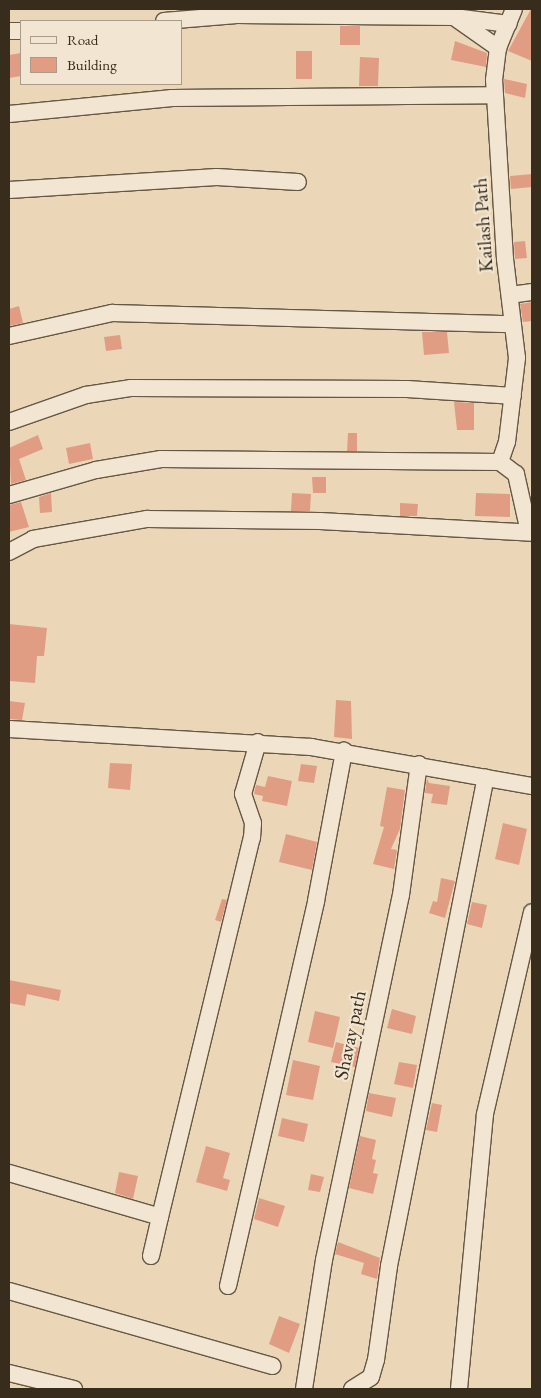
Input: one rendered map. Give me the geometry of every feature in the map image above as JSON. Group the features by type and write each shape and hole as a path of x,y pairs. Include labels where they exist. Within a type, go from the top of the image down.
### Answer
{"street":[{"path":"179,20 237,16 512,16"},
{"name":"Kailash Path","path":"500,462 507,442 517,358 510,295 495,95 498,48 512,16"},
{"path":"454,17 498,48"},
{"path":"9,114 172,98 495,95"},
{"path":"9,190 217,177 298,182"},
{"path":"510,295 532,292"},
{"path":"9,336 112,313 513,324"},
{"path":"9,422 86,395 131,388 388,389 513,396"},
{"path":"9,495 96,470 161,459 500,462 516,474 531,533 320,521 147,518 33,540 9,552"},
{"path":"9,729 258,742 344,751 532,786"},
{"path":"151,1256 252,838 253,824 243,794 258,742"},
{"path":"228,1286 316,901 344,751"},
{"name":"Shavay path","path":"304,1389 318,1315 324,1260 401,895 419,764"},
{"path":"352,1389 371,1377 376,1360 389,1266 486,778"},
{"path":"459,1389 485,1114 532,912"},
{"path":"9,1173 160,1218"},
{"path":"9,1291 273,1366"},
{"path":"9,1373 74,1389"}],"building":[{"path":"532,9 532,61 508,51"},
{"path":"340,26 360,26 360,45 340,45"},
{"path":"455,41 487,53 486,67 451,60"},
{"path":"296,51 312,51 312,79 296,79"},
{"path":"20,53 20,76 9,78 9,55"},
{"path":"360,57 379,58 378,86 359,86"},
{"path":"504,79 527,84 525,98 505,93"},
{"path":"532,174 532,187 511,189 510,176"},
{"path":"525,241 527,258 515,259 514,242"},
{"path":"532,302 532,321 523,322 520,304"},
{"path":"19,306 23,323 9,326 9,309"},
{"path":"422,332 447,332 449,353 424,355"},
{"path":"120,335 122,349 106,351 104,337"},
{"path":"454,402 474,403 474,430 457,430"},
{"path":"348,433 357,433 357,451 347,451"},
{"path":"38,435 43,449 19,459 26,480 11,484 9,448"},
{"path":"90,443 93,459 69,464 66,448"},
{"path":"312,477 326,477 326,493 313,493"},
{"path":"51,493 52,512 40,513 39,497"},
{"path":"292,493 311,494 310,511 291,511"},
{"path":"476,493 510,494 510,517 475,516"},
{"path":"21,502 29,527 9,532 9,505"},
{"path":"400,503 418,504 417,516 400,516"},
{"path":"9,624 47,628 44,656 37,656 35,683 9,681"},
{"path":"336,700 351,701 352,739 334,737"},
{"path":"9,701 25,703 22,720 9,719"},
{"path":"110,763 132,764 130,790 108,788"},
{"path":"301,764 317,766 314,783 298,781"},
{"path":"268,776 292,781 287,806 262,801 263,796 254,794 256,785 265,787"},
{"path":"427,778 429,783 450,786 447,805 431,803 433,794 425,793"},
{"path":"387,787 405,790 400,829 391,849 397,850 394,869 373,864 384,827 380,826"},
{"path":"503,823 527,829 519,865 495,859"},
{"path":"286,834 317,842 312,870 279,862"},
{"path":"441,878 455,881 445,918 429,913 433,901 437,902"},
{"path":"222,899 227,900 221,922 215,920"},
{"path":"472,902 487,905 482,928 467,924"},
{"path":"9,980 61,990 59,1001 27,994 25,1006 9,1003"},
{"path":"392,1009 416,1016 412,1034 387,1028"},
{"path":"315,1011 340,1017 333,1048 308,1042"},
{"path":"336,1042 359,1048 355,1067 331,1062"},
{"path":"293,1060 320,1066 313,1100 286,1095"},
{"path":"399,1062 417,1065 413,1088 394,1084"},
{"path":"369,1093 396,1098 392,1117 366,1111"},
{"path":"432,1103 442,1105 437,1132 426,1130"},
{"path":"282,1118 308,1124 304,1142 278,1136"},
{"path":"360,1136 376,1140 372,1159 376,1160 373,1173 378,1174 373,1194 349,1188"},
{"path":"206,1146 230,1153 223,1178 230,1180 227,1191 196,1182"},
{"path":"119,1172 138,1176 133,1199 115,1193"},
{"path":"311,1174 324,1177 320,1192 308,1190"},
{"path":"259,1198 285,1206 278,1227 254,1219"},
{"path":"338,1242 380,1258 377,1279 361,1274 364,1263 335,1254"},
{"path":"279,1316 300,1324 289,1353 269,1344"}]}
